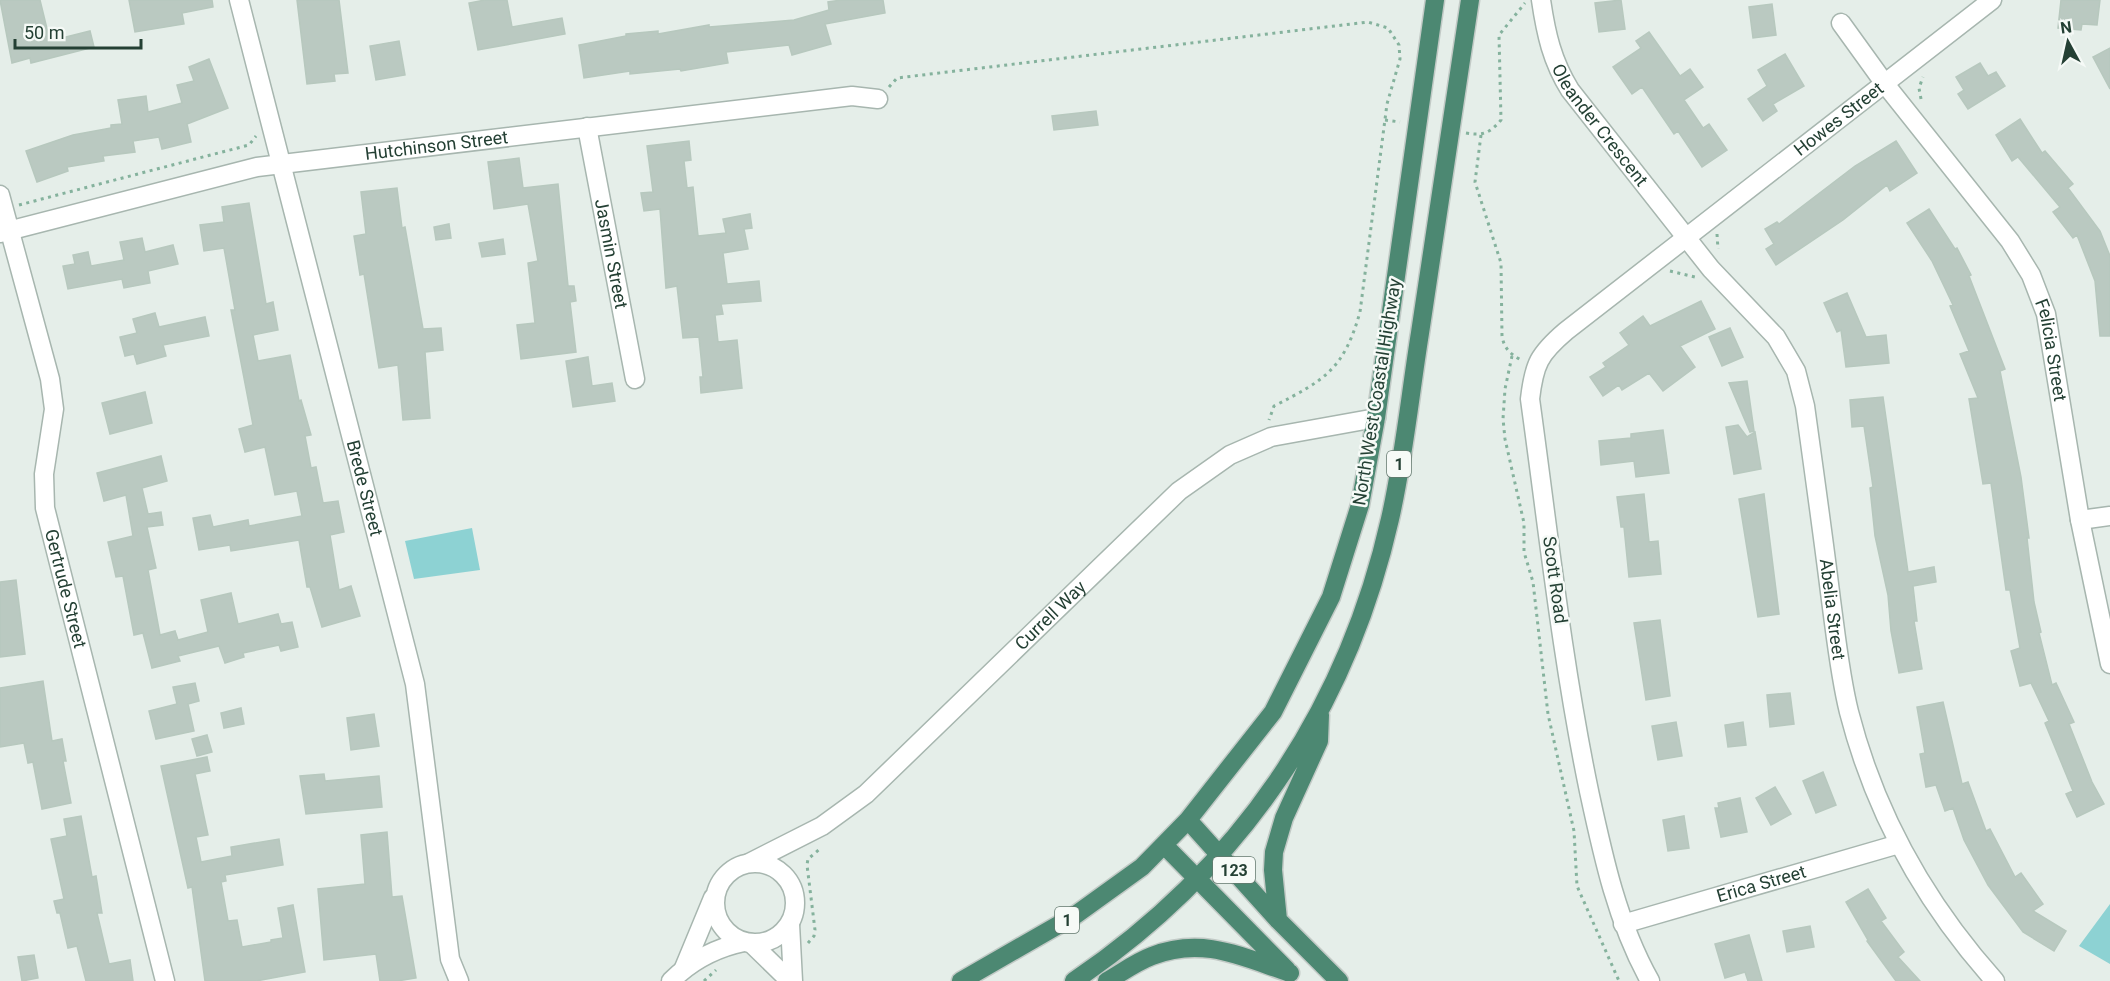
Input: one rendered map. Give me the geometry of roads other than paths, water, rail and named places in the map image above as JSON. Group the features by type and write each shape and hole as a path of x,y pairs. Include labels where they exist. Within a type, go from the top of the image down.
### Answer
{"highway":[{"name":"North West Coastal Highway","path":"961,981 1074,916 1142,867 1164,845 1188,820 1273,712 1331,597 1360,505 1376,418 1435,0"},
{"name":"North West Coastal Highway","path":"1074,981 1118,951 1169,908 1248,821 1320,714 1363,615 1390,518 1470,0"},
{"path":"1278,920 1273,870 1274,852 1284,818 1319,741 1320,714"},
{"name":"123","path":"1188,820 1278,920 1339,981"},
{"name":"123","path":"1164,845 1294,977"},
{"path":"1107,981 1151,956 1186,946 1213,947 1294,977"}],"street":[{"name":"Brede Street","path":"240,0 415,684 450,959 459,981"},
{"name":"Howes Street","path":"1685,238 1992,0"},
{"name":"Oleander Crescent","path":"1535,1 1556,68 1570,90 1685,238"},
{"name":"Felicia Street","path":"1841,23 1885,84 2010,241 2031,275 2046,314 2080,520 2110,664"},
{"name":"Hutchinson Street","path":"5,232 256,167 282,163 852,96 878,99"},
{"name":"Jasmin Street","path":"587,127 635,379"},
{"name":"Gertrude Street","path":"0,195 5,232 50,379 54,409 44,474 45,508 165,981"},
{"name":"Abelia Street","path":"1685,238 1711,269 1776,337 1796,370 1805,406 1849,711 1870,777 1899,844 1927,894 1965,947 1995,981"},
{"name":"Scott Road","path":"1650,981 1623,924 1604,858 1574,719 1530,399 1534,368 1551,344 1685,238"},
{"name":"Currell Way","path":"749,863 822,826 866,794 1179,491 1230,455 1271,437 1294,431 1376,418"},
{"path":"2080,520 2110,516"},
{"name":"Erica Street","path":"1623,924 1899,844"},
{"path":"677,974 716,892 728,873 749,863 771,866 788,880 795,902 790,924 791,981"},
{"path":"716,892 716,914 721,925 731,935 748,942 791,981"},
{"path":"677,974 709,952 748,942 773,939 790,924"}],"water":[{"path":"472,528 480,570 414,579 405,541"},
{"path":"2110,904 2110,964 2079,946"}]}
